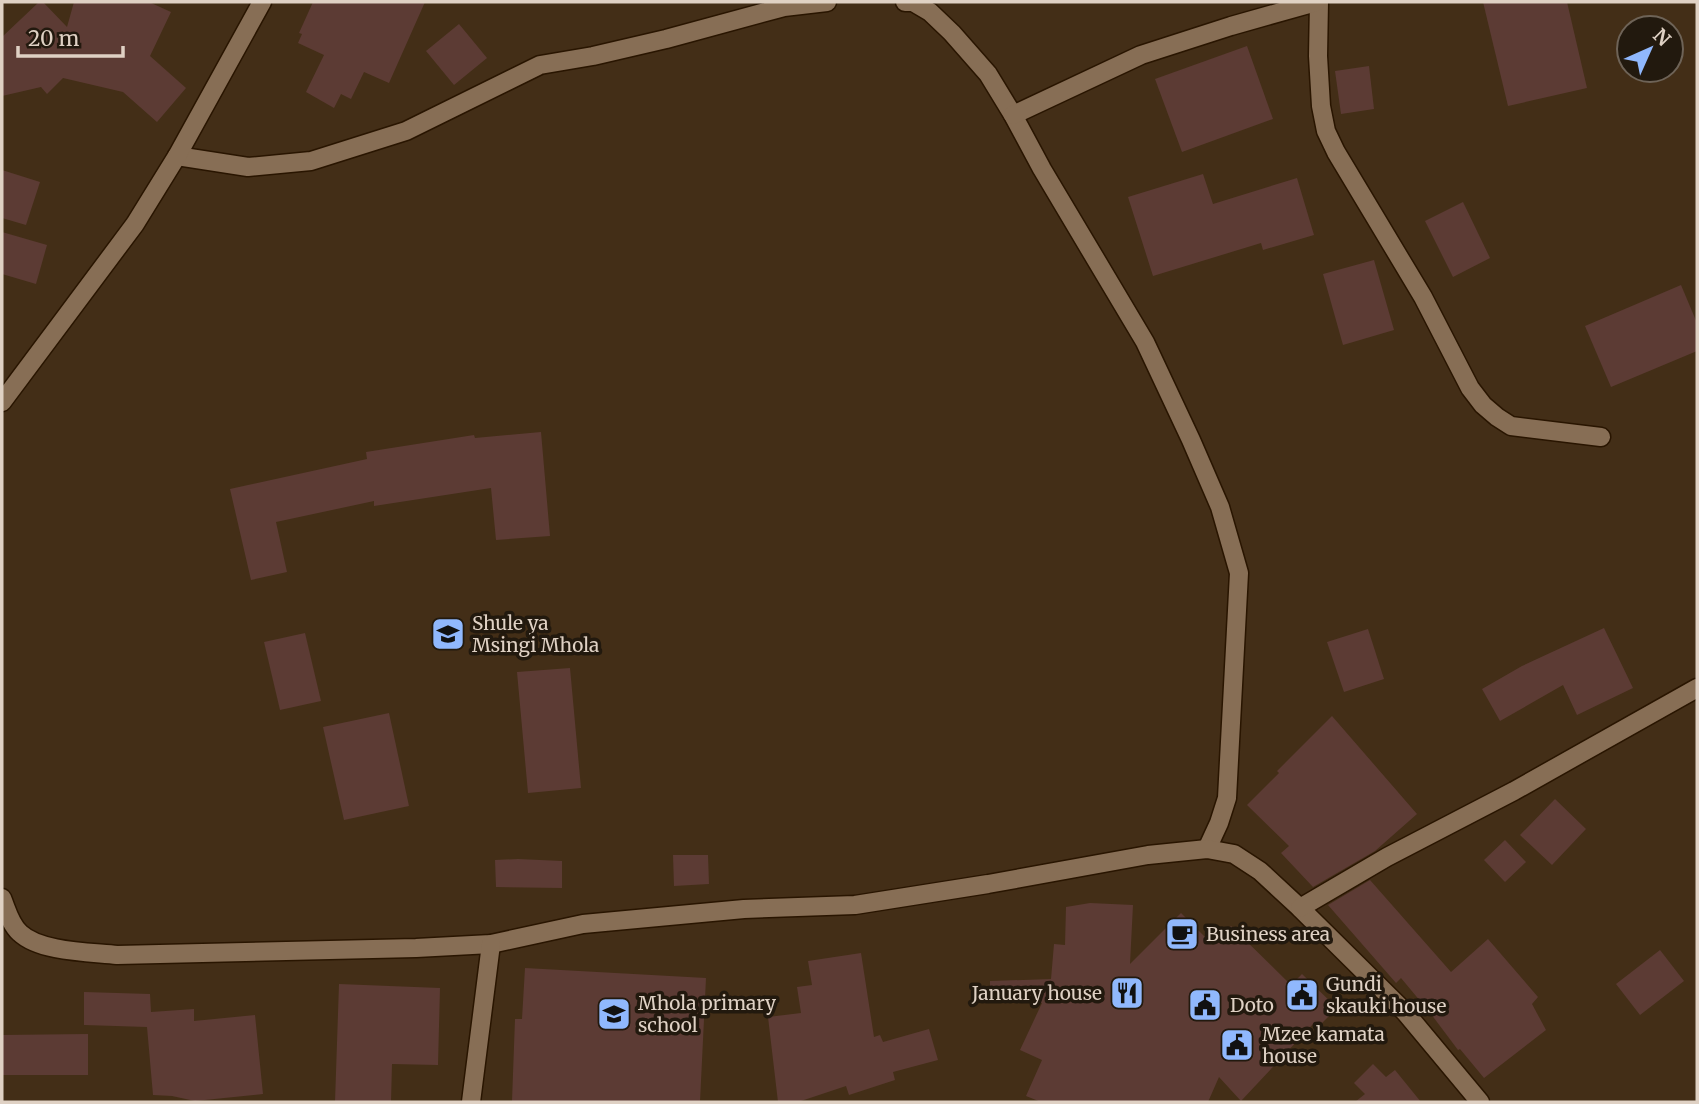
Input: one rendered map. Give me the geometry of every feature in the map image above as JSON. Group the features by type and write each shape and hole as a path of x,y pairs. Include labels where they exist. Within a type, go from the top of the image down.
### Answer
{"street":[{"path":"2,402 135,224 177,156 262,2"},
{"path":"177,156 248,167 311,161 406,131 540,65 666,39 784,7 827,2"},
{"path":"905,2 913,2 930,12 988,74 1145,342 1220,507 1239,573 1227,798 1207,849"},
{"path":"1013,115 1141,55 1317,2 1321,106 1326,131 1423,297 1470,388 1483,405 1511,426 1601,437"},
{"path":"1300,908 1376,863 1514,791 1697,688"},
{"path":"2,898 12,924 33,942 80,952 131,955 416,948 491,944 583,924 744,909 855,905 1148,855 1207,849 1234,854 1260,871 1300,908 1405,1012 1480,1102"},
{"path":"471,1102 491,944"}],"building":[{"path":"39,2 43,2 67,27 74,2 149,2 171,12 150,56 186,88 157,122 123,92 63,78 47,94 41,87 2,96 2,37"},
{"path":"313,2 425,2 389,83 364,72 351,99 341,94 334,108 306,92 324,55 298,43 302,34 299,33"},
{"path":"1483,2 1567,2 1587,88 1508,106"},
{"path":"459,24 487,58 454,85 426,51"},
{"path":"1247,46 1273,119 1182,152 1155,79"},
{"path":"1369,66 1374,109 1341,114 1335,71"},
{"path":"2,170 40,182 26,225 2,218"},
{"path":"1203,174 1213,204 1297,178 1314,235 1263,250 1261,243 1153,276 1128,197"},
{"path":"1463,202 1490,258 1453,277 1425,221"},
{"path":"2,232 47,245 36,284 2,274"},
{"path":"1374,260 1394,330 1343,345 1323,274"},
{"path":"1681,285 1697,323 1697,351 1611,387 1585,326"},
{"path":"541,432 550,536 496,540 491,488 374,506 374,501 276,522 287,572 251,580 230,489 367,459 366,452 474,435 475,438"},
{"path":"1604,628 1633,688 1577,715 1563,685 1500,721 1482,689 1522,666"},
{"path":"1368,629 1384,679 1344,692 1327,642"},
{"path":"305,633 321,701 280,710 264,642"},
{"path":"570,668 581,788 528,793 517,672"},
{"path":"389,713 409,806 344,820 323,727"},
{"path":"1332,716 1417,814 1375,851 1313,887 1281,853 1289,846 1247,805"},
{"path":"1555,799 1586,829 1552,865 1520,835"},
{"path":"1505,840 1526,862 1505,882 1484,860"},
{"path":"673,855 708,855 709,884 674,886"},
{"path":"495,860 562,861 562,888 496,887"},
{"path":"1370,880 1451,972 1488,939 1538,997 1532,1004 1546,1030 1484,1078 1460,1049 1458,1050 1401,978 1396,983 1328,905"},
{"path":"1090,903 1133,905 1130,964 1181,913 1213,945 1231,926 1291,985 1302,974 1337,1008 1318,1027 1314,1023 1241,1101 1219,1077 1208,1102 1041,1102 1026,1096 1042,1060 1020,1050 1042,1003 990,993 990,981 1051,979 1054,944 1065,945 1066,907"},
{"path":"1660,950 1684,981 1640,1015 1616,984"},
{"path":"861,953 874,1037 880,1035 883,1042 929,1029 938,1060 893,1072 895,1080 849,1095 846,1086 798,1102 778,1102 768,1017 801,1013 797,987 812,985 808,961"},
{"path":"525,968 706,978 700,1102 512,1101 515,1019 522,1019"},
{"path":"339,984 440,988 438,1065 392,1064 391,1102 335,1102"},
{"path":"84,992 150,994 151,1012 194,1009 194,1021 255,1015 263,1094 195,1101 153,1095 147,1027 84,1025"},
{"path":"88,1034 88,1075 2,1075 2,1035"},
{"path":"1373,1064 1386,1077 1395,1070 1421,1102 1355,1102 1365,1094 1354,1083"}],"place":[{"name":"Shule ya Msingi Mhola","path":"448,634"},
{"name":"Business area","path":"1182,934"},
{"name":"January house","path":"1127,993"},
{"name":"Gundi skauki house","path":"1302,995"},
{"name":"Doto","path":"1205,1005"},
{"name":"Mhola primary school","path":"614,1014"},
{"name":"Mzee kamata house","path":"1237,1045"}]}
